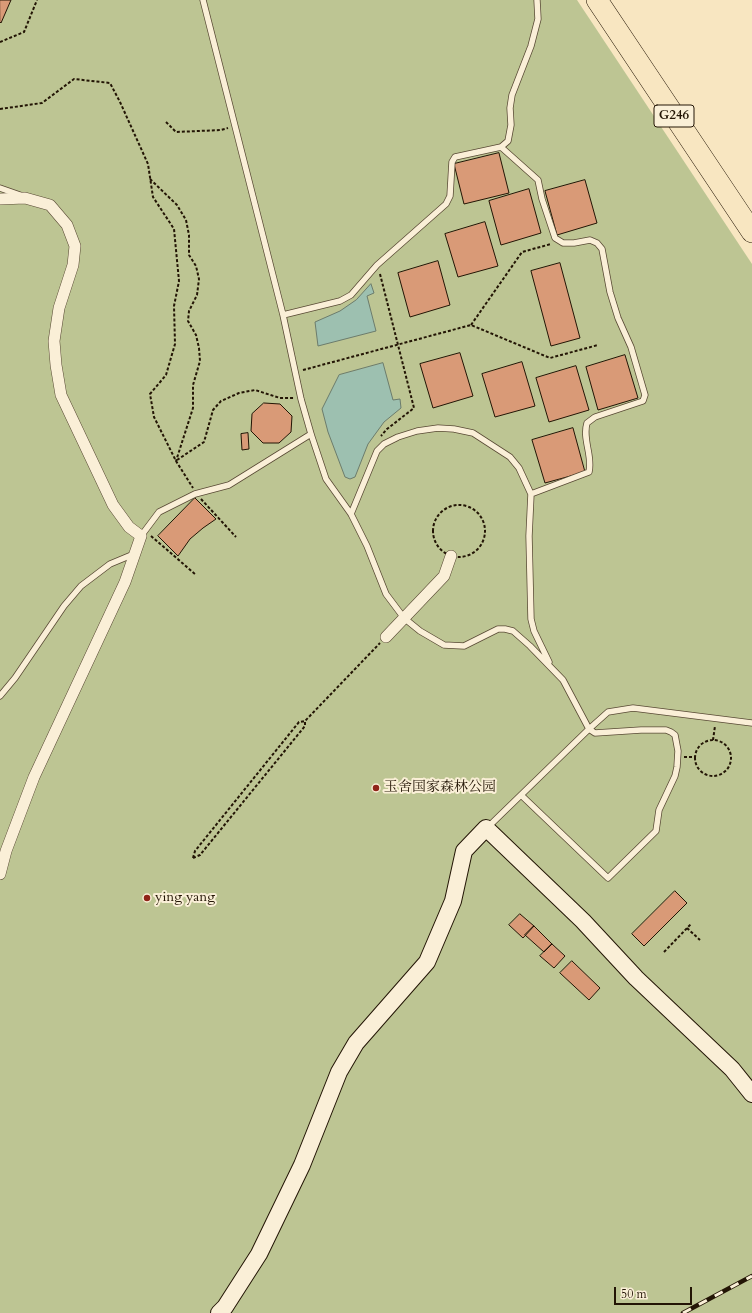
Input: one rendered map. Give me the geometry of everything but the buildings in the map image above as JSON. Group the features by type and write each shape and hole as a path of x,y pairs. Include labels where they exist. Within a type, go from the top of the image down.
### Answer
{"highway":[{"name":"G246","path":"597,0 752,232"}],"street":[{"path":"0,199 25,198 50,205 67,225 75,246 73,265 59,308 54,341 61,395 112,505 129,527 143,533 125,582 34,777 6,851 0,874"},
{"path":"386,637 444,576 451,556"},
{"path":"219,1313 259,1254 302,1165 339,1072 356,1043 427,962 453,901 464,851 486,828 583,921 636,978 732,1069 752,1094"}],"lane":[{"path":"203,0 283,315 301,398 311,434 326,480 351,514 367,546 386,594 404,618 420,631 444,645 464,646 498,629 513,631 563,680 589,729 595,733 666,730 675,735 677,742 677,767 675,776 660,810 656,831 608,878 521,795"},
{"path":"283,315 340,301 351,295 378,266 446,204 450,196 452,162 455,157 501,147 508,141 511,125 510,108 512,95 531,46 538,19 537,0"},
{"path":"501,147 538,180 542,199 555,238 563,243 574,243 590,240 597,242 602,249 610,292 618,318 631,347 645,395 642,401 594,417 586,423 584,431 591,466 589,472 531,494"},
{"path":"0,188 25,198"},
{"path":"351,514 378,451 384,444 398,437 417,431 438,428 454,429 473,433 510,457 519,468 531,494 529,536 531,619 534,631 552,668"},
{"path":"143,533 159,512 196,494 229,485 311,434"},
{"path":"0,696 15,678 64,606 81,586 110,564 135,553"},
{"path":"486,828 608,712 633,708 752,723"}],"path":[{"path":"0,42 24,32 37,0"},
{"path":"0,109 42,103 74,79 110,83 148,164 153,197 174,229 179,281 174,306 175,344 166,374 150,394 154,417 176,461 196,494 236,537"},
{"path":"166,122 176,132 221,130 235,126"},
{"path":"150,179 177,205 186,220 189,235 189,256 196,266 199,279 197,295 189,311 188,321 196,335 200,361 193,385 193,408 176,461"},
{"path":"470,325 522,252 551,244 555,238"},
{"path":"378,266 414,408 386,429 380,437 384,444"},
{"path":"296,372 470,325 550,358 598,345"},
{"path":"176,461 204,442 213,410 221,401 238,393 255,390 280,398 301,398"},
{"path":"454,506 466,506 472,509 484,523 484,536 479,547 470,555 457,557 451,556 440,549 437,544 433,535 433,526 438,515 443,511 454,506"},
{"path":"143,533 195,574"},
{"path":"305,720 305,726 275,763 200,855 193,858 195,851 299,722 305,720 386,637"},
{"path":"713,740 715,718"},
{"path":"713,740 725,744 731,758 728,768 720,774 710,775 701,771 695,757 698,748 702,744 706,741 713,740"},
{"path":"664,952 691,924"},
{"path":"687,928 700,940"}],"green space":[{"name":"玉舍国家森林公园","path":"0,0 577,0 752,264 752,1313 0,1313"}],"shaded area":[{"path":"371,284 374,293 367,296 376,331 318,346 315,322 340,311 356,300"},
{"path":"383,363 393,400 400,399 401,408 384,422 368,444 355,477 350,479 345,477 328,432 322,409 339,375"}],"railway":[{"path":"683,1313 752,1276"}],"place":[{"name":"玉舍国家森林公园","path":"376,788"},
{"name":"ying yang","path":"147,898"}]}
